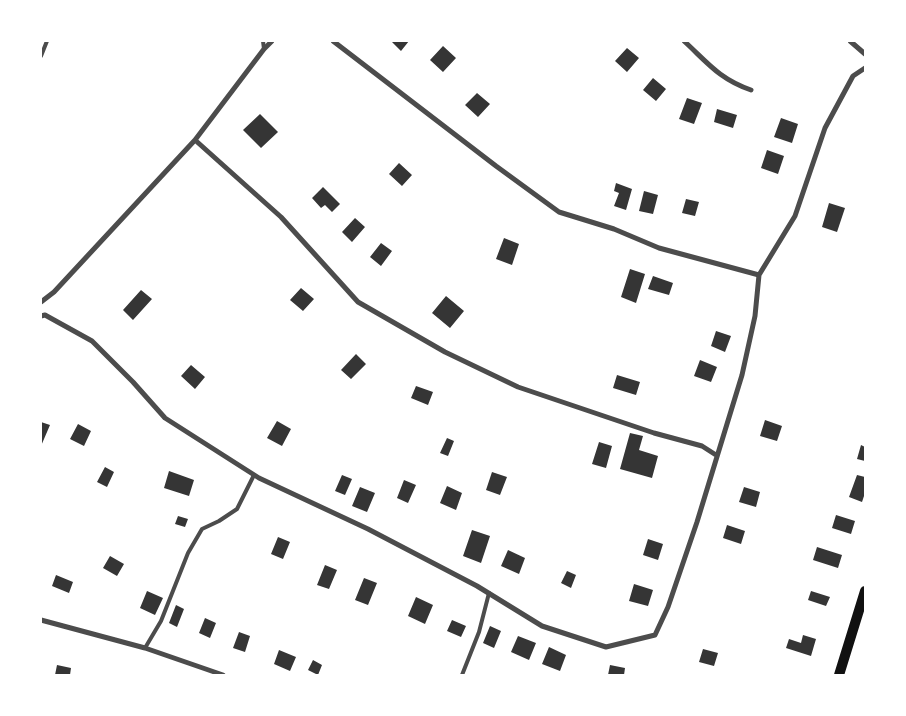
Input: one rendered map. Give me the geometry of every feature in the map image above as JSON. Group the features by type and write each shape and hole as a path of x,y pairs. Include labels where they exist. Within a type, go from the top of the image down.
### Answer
{"main road":[{"path":"839,675 865,592"}],"street":[{"path":"41,302 54,292 195,140 272,41"},
{"path":"333,41 559,212 614,229 659,248 759,276"},
{"path":"684,41 710,68 737,85 751,90"},
{"path":"850,41 865,54"},
{"path":"41,316 45,315 92,341 133,382 165,418 254,475 368,529 489,593 542,626 606,647 655,635 668,607 697,522 742,375 756,316 759,276 795,216 825,128 854,76 865,68"},
{"path":"195,140 281,217 358,302 445,352 518,387 654,433 702,446 716,455"},
{"path":"41,620 145,648 223,675"}],"lane":[{"path":"41,56 47,41"},
{"path":"263,41 264,49"},
{"path":"145,648 161,621 188,554 202,529 219,521 237,508 254,475"},
{"path":"462,675 479,632 489,593"}],"building":[{"path":"392,41 409,41 401,51"},
{"path":"443,46 456,58 443,72 430,60"},
{"path":"627,48 639,58 627,72 615,61"},
{"path":"653,78 666,89 656,101 643,90"},
{"path":"477,93 490,104 478,117 465,105"},
{"path":"687,98 702,103 694,124 679,119"},
{"path":"717,109 737,115 733,128 714,122"},
{"path":"260,114 278,132 261,148 243,130"},
{"path":"781,118 798,124 792,143 774,137"},
{"path":"767,150 784,156 778,174 761,168"},
{"path":"399,163 412,175 402,186 389,174"},
{"path":"616,183 632,189 626,210 614,206 619,193 614,191"},
{"path":"323,187 340,204 332,212 325,205 321,208 312,198"},
{"path":"644,191 658,195 653,214 639,211"},
{"path":"686,199 699,202 695,216 682,213"},
{"path":"829,203 845,208 837,232 822,227"},
{"path":"355,218 365,227 352,242 342,232"},
{"path":"504,238 519,244 512,265 496,259"},
{"path":"381,243 392,251 381,266 370,257"},
{"path":"630,269 645,274 636,303 621,297"},
{"path":"653,276 673,283 669,295 648,289"},
{"path":"301,288 314,299 303,311 290,300"},
{"path":"141,290 152,299 133,320 123,310"},
{"path":"446,296 464,311 450,328 432,313"},
{"path":"716,331 731,336 725,352 711,346"},
{"path":"356,354 366,364 351,379 341,370"},
{"path":"700,360 717,367 711,382 694,376"},
{"path":"191,365 205,377 195,389 181,376"},
{"path":"617,375 640,382 636,395 613,388"},
{"path":"416,386 433,392 428,405 411,398"},
{"path":"765,420 782,426 777,441 760,436"},
{"path":"277,421 291,429 282,446 267,438"},
{"path":"41,422 50,425 41,446"},
{"path":"78,424 91,431 84,446 70,439"},
{"path":"630,433 643,436 639,450 658,456 652,478 620,469"},
{"path":"447,438 454,441 448,456 440,453"},
{"path":"599,442 612,446 606,468 592,464"},
{"path":"861,445 865,447 865,461 857,459"},
{"path":"105,467 114,472 107,487 97,482"},
{"path":"169,471 194,480 189,496 164,488"},
{"path":"492,472 507,477 500,495 486,490"},
{"path":"342,475 352,479 345,495 335,491"},
{"path":"857,475 865,477 865,493 862,502 849,497"},
{"path":"404,480 416,485 408,503 397,498"},
{"path":"447,486 462,493 456,510 440,503"},
{"path":"360,487 375,493 367,512 352,506"},
{"path":"744,487 760,492 756,507 739,502"},
{"path":"836,515 855,521 851,534 832,528"},
{"path":"178,516 188,519 185,527 175,524"},
{"path":"727,525 745,531 741,544 723,538"},
{"path":"472,530 490,536 481,563 463,556"},
{"path":"278,537 290,542 283,559 271,554"},
{"path":"648,539 663,544 658,560 643,555"},
{"path":"817,547 842,555 838,568 813,560"},
{"path":"508,550 525,558 519,574 501,566"},
{"path":"110,556 124,564 117,576 103,568"},
{"path":"325,565 337,570 329,589 317,585"},
{"path":"567,571 576,575 571,588 561,583"},
{"path":"56,575 73,582 69,593 52,586"},
{"path":"364,578 377,583 368,605 355,600"},
{"path":"634,584 653,590 648,606 629,601"},
{"path":"147,591 163,598 155,615 140,608"},
{"path":"811,591 830,597 826,606 808,600"},
{"path":"416,597 433,605 425,624 408,616"},
{"path":"176,605 184,609 177,627 169,623"},
{"path":"205,618 216,623 210,638 199,633"},
{"path":"452,620 466,626 461,637 447,631"},
{"path":"490,626 501,631 494,648 483,643"},
{"path":"239,632 250,636 245,652 233,648"},
{"path":"803,635 816,639 811,656 786,648 789,639 801,643"},
{"path":"518,636 536,643 529,660 511,652"},
{"path":"549,647 566,655 560,671 542,664"},
{"path":"703,649 718,653 714,666 699,662"},
{"path":"279,650 296,657 290,671 274,664"},
{"path":"313,660 322,665 318,675 308,670"},
{"path":"57,665 71,668 70,675 55,675"},
{"path":"610,665 625,668 624,675 608,675"}]}
